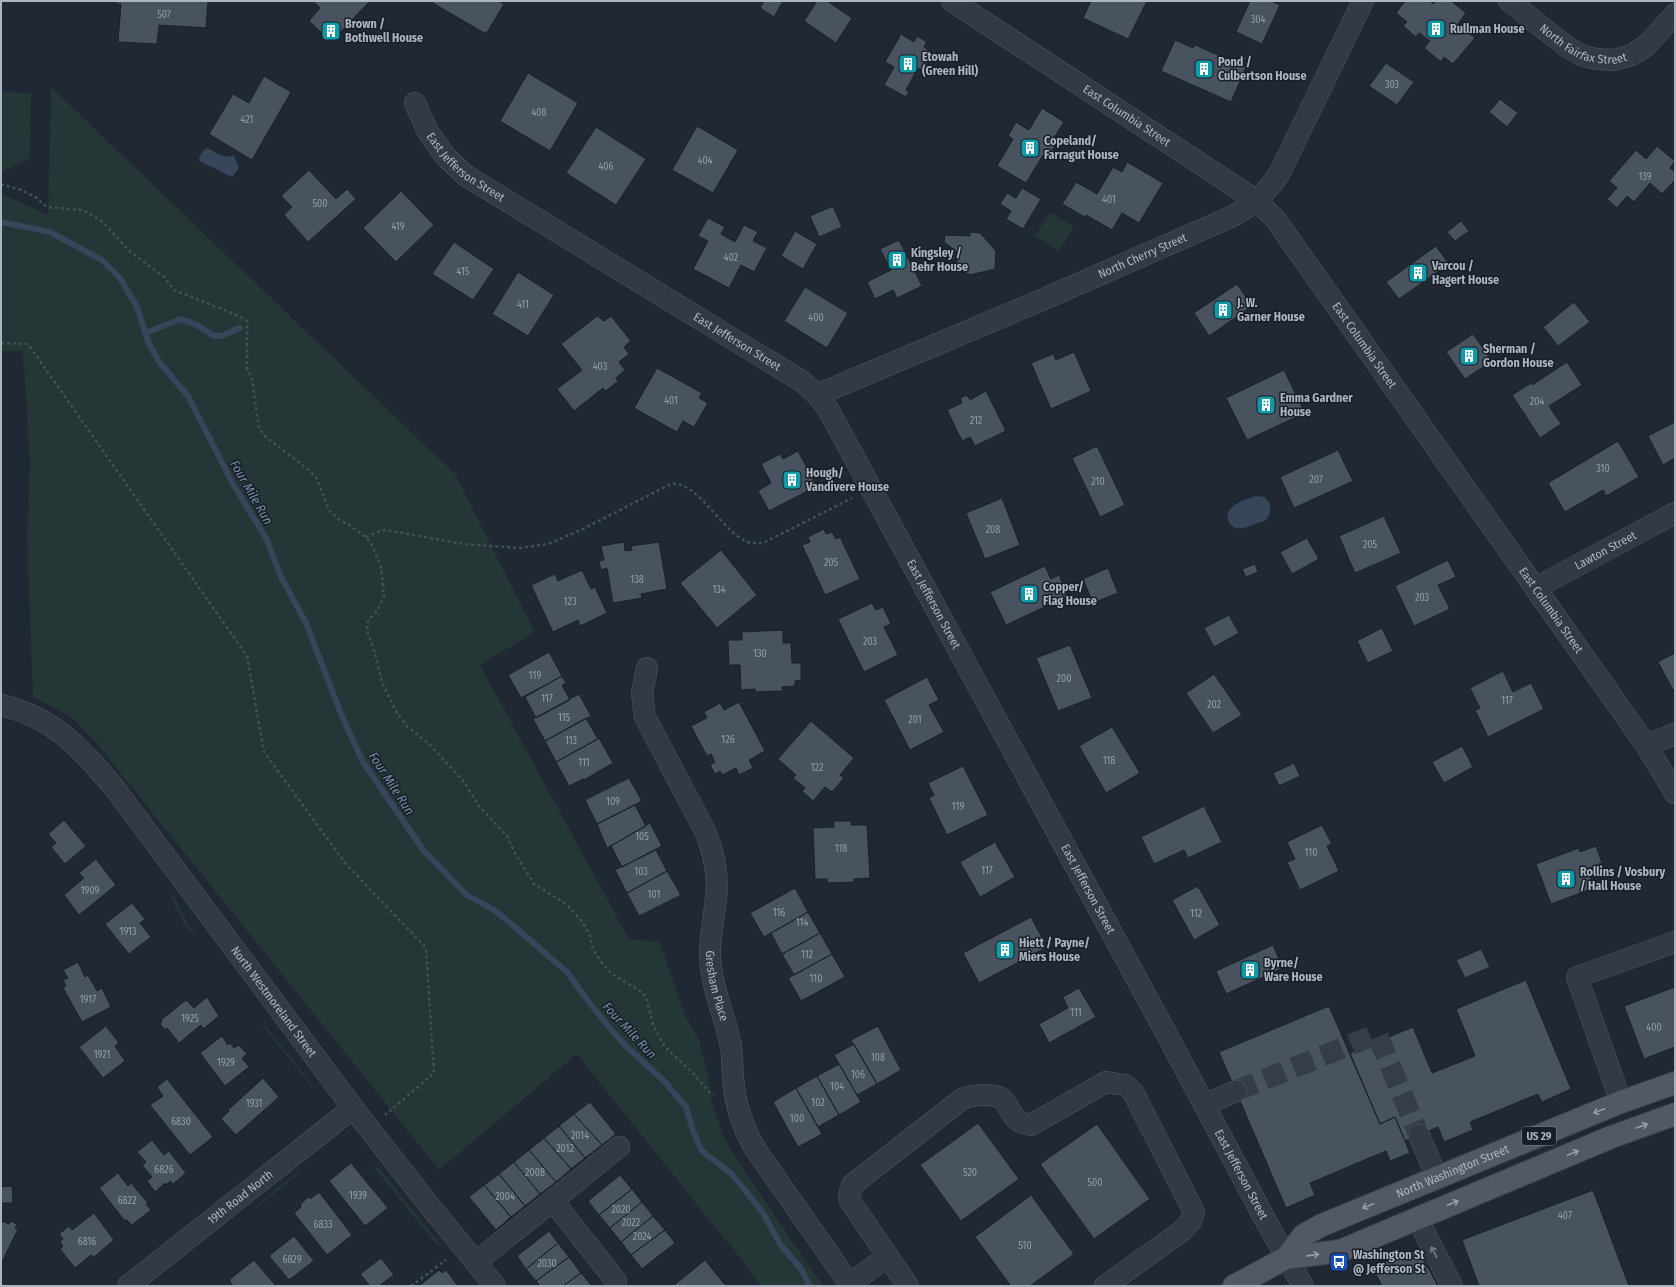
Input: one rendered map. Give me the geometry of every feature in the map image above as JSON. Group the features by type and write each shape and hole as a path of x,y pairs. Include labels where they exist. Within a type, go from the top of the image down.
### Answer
{"main road":[{"name":"North Washington Street","path":"1286,1258 1304,1235 1322,1225 1621,1102 1675,1083"},
{"name":"North Washington Street","path":"1234,1286 1286,1258 1340,1251 1609,1138 1675,1114"},
{"path":"1404,1192 1417,1218"}],"street":[{"name":"East Columbia Street","path":"952,1 1257,200 1283,229 1673,784"},
{"name":"North Cherry Street","path":"817,395 1044,299 1239,213 1268,191 1281,170 1363,1"},
{"name":"North Fairfax Street","path":"1510,1 1568,47 1583,56 1597,59 1614,60 1632,55 1647,45 1675,14"},
{"name":"East Jefferson Street","path":"415,103 428,132 446,157 465,175 802,382 817,395 828,409 1286,1258 1303,1286"},
{"name":"Lawton Street","path":"1536,588 1675,513"},
{"name":"Gresham Place","path":"647,668 642,693 645,717 705,831 712,846 715,860 717,892 710,956 715,987 730,1044 734,1092 737,1107 745,1129 756,1150 850,1285"},
{"name":"North Westmoreland Street","path":"1,706 23,712 46,723 67,737 77,745 113,786 369,1129 495,1286"},
{"path":"1646,745 1675,734"},
{"path":"1621,1102 1577,977 1675,942"},
{"path":"908,1286 850,1201 849,1196 852,1185 962,1099 974,1095 999,1096 1004,1100 1014,1118 1020,1123 1031,1125 1106,1082 1112,1082 1125,1085 1133,1092 1194,1212 1191,1221 1182,1231 1109,1285"},
{"path":"1204,1105 1236,1091"},
{"name":"19th Road North","path":"128,1286 353,1108"},
{"path":"1419,1135 1437,1178"},
{"path":"476,1262 619,1147"},
{"path":"553,1201 616,1281"},
{"path":"1417,1218 1452,1286"},
{"path":"850,1285 888,1256"}],"path":[{"path":"1,184 35,197 47,207 82,210 90,214 103,222 128,250 164,278 174,290 239,316 247,321 247,370 252,378 259,429 267,438 309,470 317,479 329,510 338,519 366,537 372,545 381,568 384,597 382,604 368,621 367,631 374,650 382,682 397,713 407,726 431,746 464,782 478,805 507,836 515,853 534,884 566,904 581,920 590,935 593,950 605,967 612,974 642,992 646,997 653,1025 665,1047 693,1073 708,1091 716,1096"},
{"path":"1,343 28,344 247,656 264,752 345,863 426,948 434,1073 369,1129"},
{"path":"366,537 382,530 463,544 520,548 548,544 581,530 671,484 679,483 693,491 738,536 750,542 763,543 856,496"},
{"path":"411,1286 446,1260"}],"shaded area":[{"path":"51,87 455,474 535,632 480,665 629,939 660,942 685,1016 699,1040 707,1072 711,1099 722,1133 739,1163 823,1286 761,1286 729,1243 716,1229 577,1054 439,1170 93,739 71,717 33,697 27,538 30,463 23,351 1,351 1,193 48,215"},
{"path":"1,92 31,93 30,158 2,172"},
{"path":"1050,212 1074,227 1059,251 1035,236"},
{"path":"174,896 187,923 195,934 193,935 185,925 171,897"},
{"path":"262,1025 266,1026 312,1084 311,1086"},
{"path":"372,1165 379,1168 440,1244 438,1246"},
{"path":"299,1171 302,1171 258,1207 257,1205"}],"water":[{"path":"207,148 223,156 234,156 239,168 232,177 199,161 202,153"},
{"path":"1256,496 1265,497 1270,504 1270,512 1267,518 1262,522 1243,528 1234,527 1231,525 1227,515 1229,511 1239,502"}],"building":[{"path":"117,1 208,1 206,28 159,25 157,44 118,42 121,4 117,4"},
{"name":"Brown / Bothwell House","path":"370,1 331,42 309,21 320,8 314,2"},
{"path":"498,1 504,4 486,34 431,2"},
{"path":"764,1 783,1 774,17 760,8"},
{"path":"817,1 827,1 852,18 836,43 804,21"},
{"path":"1091,1 1147,1 1128,39 1083,18"},
{"path":"1250,1 1271,1 1280,5 1262,44 1236,32"},
{"name":"Rullman House","path":"1405,1 1430,1 1433,4 1436,1 1451,1 1466,13 1458,24 1475,38 1453,64 1444,57 1441,62 1424,48 1430,41 1419,33 1416,37 1403,26 1407,22 1396,13"},
{"name":"Etowah (Green Hill)","path":"901,34 914,42 917,36 927,42 924,47 933,53 923,71 918,68 906,90 909,92 906,97 884,85 894,67 885,62"},
{"name":"Pond / Culbertson House","path":"1175,40 1193,48 1195,45 1246,67 1231,102 1161,71"},
{"path":"1386,63 1414,82 1397,105 1369,86"},
{"path":"528,73 578,103 550,151 500,121"},
{"path":"264,76 291,92 252,160 209,134 233,94 249,103"},
{"path":"1500,99 1518,113 1507,127 1489,112"},
{"name":"Copeland/ Farragut House","path":"1042,108 1064,122 1053,139 1057,142 1048,158 1043,155 1026,183 997,166 1013,139 1008,136 1016,122 1029,130"},
{"path":"697,126 738,150 713,193 672,170"},
{"path":"596,127 646,159 616,205 566,173"},
{"path":"1657,146 1675,161 1670,168 1675,172 1675,180 1662,194 1650,183 1634,202 1627,196 1617,208 1607,199 1617,188 1609,181 1636,150 1646,159"},
{"path":"1127,162 1163,183 1139,223 1122,213 1112,230 1086,215 1085,217 1062,204 1076,182 1097,194 1113,167 1122,172"},
{"path":"309,170 336,199 347,189 356,199 308,242 284,215 292,207 281,196"},
{"path":"1022,188 1041,199 1023,229 1006,219 1011,211 1000,204 1007,193 1016,198"},
{"path":"401,191 434,225 396,262 363,228"},
{"path":"833,206 842,227 819,237 810,216"},
{"path":"708,218 725,227 721,234 735,242 744,225 758,232 753,241 767,248 754,272 741,265 729,288 693,269 708,241 698,236"},
{"path":"1461,221 1469,231 1455,241 1447,232"},
{"path":"795,231 817,244 803,269 781,256"},
{"path":"970,232 980,233 996,251 995,269 970,275 957,269 957,252 944,242 945,235 970,236"},
{"name":"Kingsley / Behr House","path":"899,240 922,286 897,298 893,290 875,299 867,282 891,270 880,249"},
{"path":"454,242 494,269 473,300 432,274"},
{"name":"Varcou / Hagert House","path":"1436,246 1449,264 1399,299 1386,282"},
{"path":"518,272 554,295 528,336 492,314"},
{"name":"J. W. Garner House","path":"1237,284 1252,306 1209,336 1194,313"},
{"path":"805,287 848,313 827,348 784,321"},
{"path":"1574,302 1590,322 1558,346 1543,327"},
{"path":"597,316 604,321 611,316 631,341 624,347 629,354 619,362 625,370 616,378 618,381 606,391 603,388 574,411 557,389 582,370 561,344"},
{"name":"Sherman / Gordon House","path":"1473,334 1492,361 1465,379 1446,352"},
{"path":"1074,352 1091,391 1051,409 1031,363 1053,354 1056,360"},
{"path":"1567,362 1582,385 1549,406 1561,424 1540,438 1512,395 1531,383 1532,385"},
{"path":"657,368 702,393 699,398 708,403 694,427 683,421 677,432 634,408"},
{"name":"Emma Gardner House","path":"1284,370 1305,413 1247,440 1226,398"},
{"path":"986,391 1006,431 975,446 970,437 962,441 947,410 962,403 960,398 967,395 970,400"},
{"path":"1675,422 1675,458 1663,465 1648,436"},
{"path":"1618,441 1639,477 1606,496 1603,490 1565,512 1548,483"},
{"path":"1097,446 1125,505 1100,517 1072,458"},
{"path":"1338,450 1353,481 1294,508 1280,477"},
{"name":"Hough/ Vandivere House","path":"798,451 817,486 769,511 758,491 771,483 761,464 780,454 783,459"},
{"path":"1002,498 1020,545 985,559 966,513"},
{"path":"1384,516 1401,553 1355,573 1339,536"},
{"path":"824,529 826,534 832,532 836,539 840,537 860,579 825,595 802,545 810,542 808,537"},
{"path":"1307,538 1319,559 1292,574 1280,552"},
{"path":"624,542 625,551 632,550 631,546 659,542 667,589 641,594 642,598 613,603 607,568 601,570 599,561 604,560 601,546"},
{"path":"721,550 757,595 717,628 680,583"},
{"path":"1448,560 1456,577 1438,585 1450,609 1414,626 1395,586"},
{"path":"1255,564 1258,572 1246,577 1242,569"},
{"name":"Copper/ Flag House","path":"1045,566 1051,579 1059,575 1068,596 1006,625 990,592"},
{"path":"1108,568 1118,593 1093,603 1083,579"},
{"path":"582,570 591,589 595,587 607,613 580,626 578,620 553,632 531,585 555,574 558,581"},
{"path":"872,603 876,610 883,607 891,624 884,627 898,655 864,672 838,619"},
{"path":"1229,615 1239,633 1214,647 1204,628"},
{"path":"1382,628 1393,651 1368,663 1357,641"},
{"path":"783,630 783,643 791,643 792,663 801,663 801,680 795,681 795,686 782,687 783,691 755,692 755,689 741,690 740,665 729,665 728,640 742,640 742,632"},
{"path":"1070,645 1092,698 1058,711 1036,658"},
{"path":"549,652 562,676 521,698 508,675"},
{"path":"1675,653 1675,689 1673,690 1658,662"},
{"path":"1503,671 1513,692 1531,683 1544,709 1488,737 1475,710 1480,708 1470,688"},
{"path":"1214,674 1242,715 1213,733 1186,693"},
{"path":"562,676 566,683 562,685 570,700 536,718 525,697"},
{"path":"927,677 939,700 929,705 944,732 910,750 884,700"},
{"path":"579,694 591,716 545,741 533,719"},
{"path":"739,702 765,751 749,760 753,768 739,775 736,768 722,775 720,771 715,774 710,765 715,762 711,754 707,756 691,726 707,718 704,712 720,703 724,710"},
{"path":"586,718 598,739 556,762 545,741"},
{"path":"811,721 854,758 840,775 844,778 832,792 825,787 813,801 802,791 805,788 793,778 796,775 778,759"},
{"path":"1112,727 1140,773 1106,793 1079,746"},
{"path":"599,738 613,763 584,780 583,779 569,786 556,762"},
{"path":"1462,746 1473,767 1444,783 1432,762"},
{"path":"1294,763 1300,776 1279,786 1273,773"},
{"path":"963,766 988,815 947,835 929,798 934,795 928,783"},
{"path":"629,778 642,801 597,824 585,800"},
{"path":"635,805 646,826 607,848 597,824"},
{"path":"1204,806 1222,842 1188,858 1184,850 1154,864 1141,837"},
{"path":"64,820 86,846 65,864 51,847 56,843 48,834"},
{"path":"834,821 851,821 851,825 867,825 870,878 854,879 854,882 827,883 827,879 815,879 813,828 834,827"},
{"path":"650,823 662,846 622,867 611,846"},
{"path":"1322,825 1332,844 1327,846 1339,871 1300,890 1287,862 1295,859 1287,842"},
{"path":"995,842 1015,877 980,897 960,862"},
{"name":"Rollins / Vosbury / Hall House","path":"1596,846 1602,863 1587,869 1594,888 1551,904 1536,864 1579,848 1580,852"},
{"path":"656,850 667,871 627,893 615,870"},
{"path":"96,859 116,885 79,915 64,895 84,878 79,873"},
{"path":"667,871 681,895 639,916 627,893"},
{"path":"1198,886 1220,925 1194,940 1172,900"},
{"path":"795,888 808,912 764,937 750,913"},
{"path":"132,903 145,919 140,923 151,937 129,954 105,924"},
{"path":"808,912 820,933 782,954 771,933"},
{"name":"Hiett / Payne/ Miers House","path":"1031,917 1047,947 979,983 963,953"},
{"path":"820,933 832,954 794,975 782,954"},
{"name":"Byrne/ Ware House","path":"1273,945 1283,968 1226,994 1216,971"},
{"path":"1481,949 1490,967 1465,978 1456,960"},
{"path":"832,954 845,977 801,1001 788,978"},
{"path":"78,962 85,977 88,975 97,991 102,988 111,1007 82,1022 63,988 66,986 63,980 68,978 63,970"},
{"path":"1526,980 1571,1089 1542,1102 1538,1094 1470,1122 1473,1130 1444,1142 1438,1127 1405,1141 1395,1117 1380,1124 1350,1053 1413,1027 1432,1073 1475,1056 1456,1009"},
{"path":"1675,987 1675,1047 1644,1059 1624,1006"},
{"path":"1079,988 1096,1017 1049,1043 1039,1024 1068,1008 1063,997"},
{"path":"207,997 219,1016 203,1029 201,1025 179,1043 167,1028 165,1030 160,1024 162,1022 161,1020 186,1000 194,1008"},
{"path":"1329,1006 1380,1124 1395,1117 1410,1153 1390,1161 1386,1151 1310,1183 1315,1195 1286,1208 1219,1052"},
{"path":"106,1026 119,1043 115,1046 125,1061 103,1078 79,1047"},
{"path":"878,1026 901,1070 877,1084 851,1040"},
{"path":"222,1036 228,1045 230,1043 234,1048 239,1045 247,1054 242,1058 249,1067 225,1086 200,1053"},
{"path":"854,1044 877,1084 857,1095 834,1055"},
{"path":"839,1064 861,1102 839,1115 817,1076"},
{"path":"817,1076 839,1115 818,1127 796,1088"},
{"path":"263,1078 279,1097 236,1135 221,1119 229,1111 228,1110"},
{"path":"167,1079 213,1137 190,1155 150,1105 163,1096 157,1087"},
{"path":"796,1088 822,1134 798,1147 773,1102"},
{"path":"590,1102 616,1134 602,1145 574,1114"},
{"path":"574,1114 602,1145 585,1158 559,1126"},
{"path":"978,1123 1019,1179 961,1221 920,1165"},
{"path":"1097,1124 1150,1199 1094,1239 1040,1164"},
{"path":"559,1126 585,1158 571,1169 544,1138"},
{"path":"544,1138 571,1169 556,1182 529,1150"},
{"path":"152,1140 164,1155 169,1151 186,1173 173,1184 170,1181 166,1185 165,1183 155,1192 147,1181 152,1177 142,1165 146,1162 137,1152"},
{"path":"529,1150 556,1182 540,1194 514,1162"},
{"path":"514,1162 540,1194 525,1206 499,1174"},
{"path":"351,1163 388,1208 365,1226 329,1181"},
{"path":"118,1173 128,1186 131,1183 148,1203 146,1204 151,1210 132,1225 127,1220 125,1221 99,1188"},
{"path":"499,1174 525,1206 511,1217 484,1185"},
{"path":"620,1175 632,1189 599,1215 588,1201"},
{"path":"484,1185 511,1217 496,1230 469,1197"},
{"path":"12,1186 13,1203 1,1203 1,1187"},
{"path":"632,1189 642,1202 610,1228 599,1215"},
{"path":"1593,1190 1629,1286 1479,1286 1462,1240"},
{"path":"319,1192 352,1235 327,1255 294,1213 301,1207 300,1205 308,1197 310,1199"},
{"path":"1031,1195 1074,1254 1030,1286 1011,1286 975,1237"},
{"path":"642,1202 653,1216 621,1242 610,1228"},
{"path":"94,1213 114,1240 94,1257 91,1255 75,1268 60,1249 63,1246 60,1242 63,1239 59,1234 69,1226 72,1230"},
{"path":"653,1216 665,1230 631,1255 621,1242"},
{"path":"1,1221 9,1224 11,1221 17,1224 15,1228 18,1229 1,1264"},
{"path":"665,1230 675,1243 642,1269 631,1255"},
{"path":"549,1231 558,1243 526,1269 517,1256"},
{"path":"294,1236 314,1261 289,1280 269,1256"},
{"path":"558,1243 569,1257 536,1281 526,1269"},
{"path":"1418,1249 1438,1286 1382,1286 1372,1267"},
{"path":"569,1257 581,1273 563,1286 540,1286 536,1281"},
{"path":"381,1258 394,1275 379,1286 370,1286 360,1274"},
{"path":"254,1260 276,1286 233,1286 229,1280"},
{"path":"705,1260 726,1286 673,1286"},
{"path":"439,1270 442,1273 446,1270 458,1286 419,1286"},
{"path":"581,1273 592,1286 563,1286"}],"waterway":[{"name":"Four Mile Run","path":"1,222 50,232 102,260 120,278 137,307 149,344 160,363 188,396 233,484 266,538 280,575 306,623 341,714 363,762 424,851 467,895 494,910 567,972 608,1026 626,1046 665,1082 686,1107 693,1131 702,1151 732,1174 763,1213 780,1244 801,1269 810,1286"},
{"path":"145,333 181,319 197,325 214,336 221,336 240,328"}],"tunnel":[{"path":"1236,1091 1377,1034 1419,1135"}],"place":[{"name":"Rullman House","path":"1436,29"},
{"name":"Brown / Bothwell House","path":"331,31"},
{"name":"Etowah (Green Hill)","path":"908,64"},
{"name":"Pond / Culbertson House","path":"1204,69"},
{"name":"Copeland/ Farragut House","path":"1030,148"},
{"name":"Kingsley / Behr House","path":"897,260"},
{"name":"Varcou / Hagert House","path":"1418,273"},
{"name":"J. W. Garner House","path":"1223,310"},
{"name":"Sherman / Gordon House","path":"1469,356"},
{"name":"Emma Gardner House","path":"1266,405"},
{"name":"Hough/ Vandivere House","path":"792,480"},
{"name":"Copper/ Flag House","path":"1029,594"},
{"name":"Rollins / Vosbury / Hall House","path":"1566,879"},
{"name":"Hiett / Payne/ Miers House","path":"1005,950"},
{"name":"Byrne/ Ware House","path":"1250,970"},
{"name":"Washington St @ Jefferson St","path":"1339,1262"}]}
